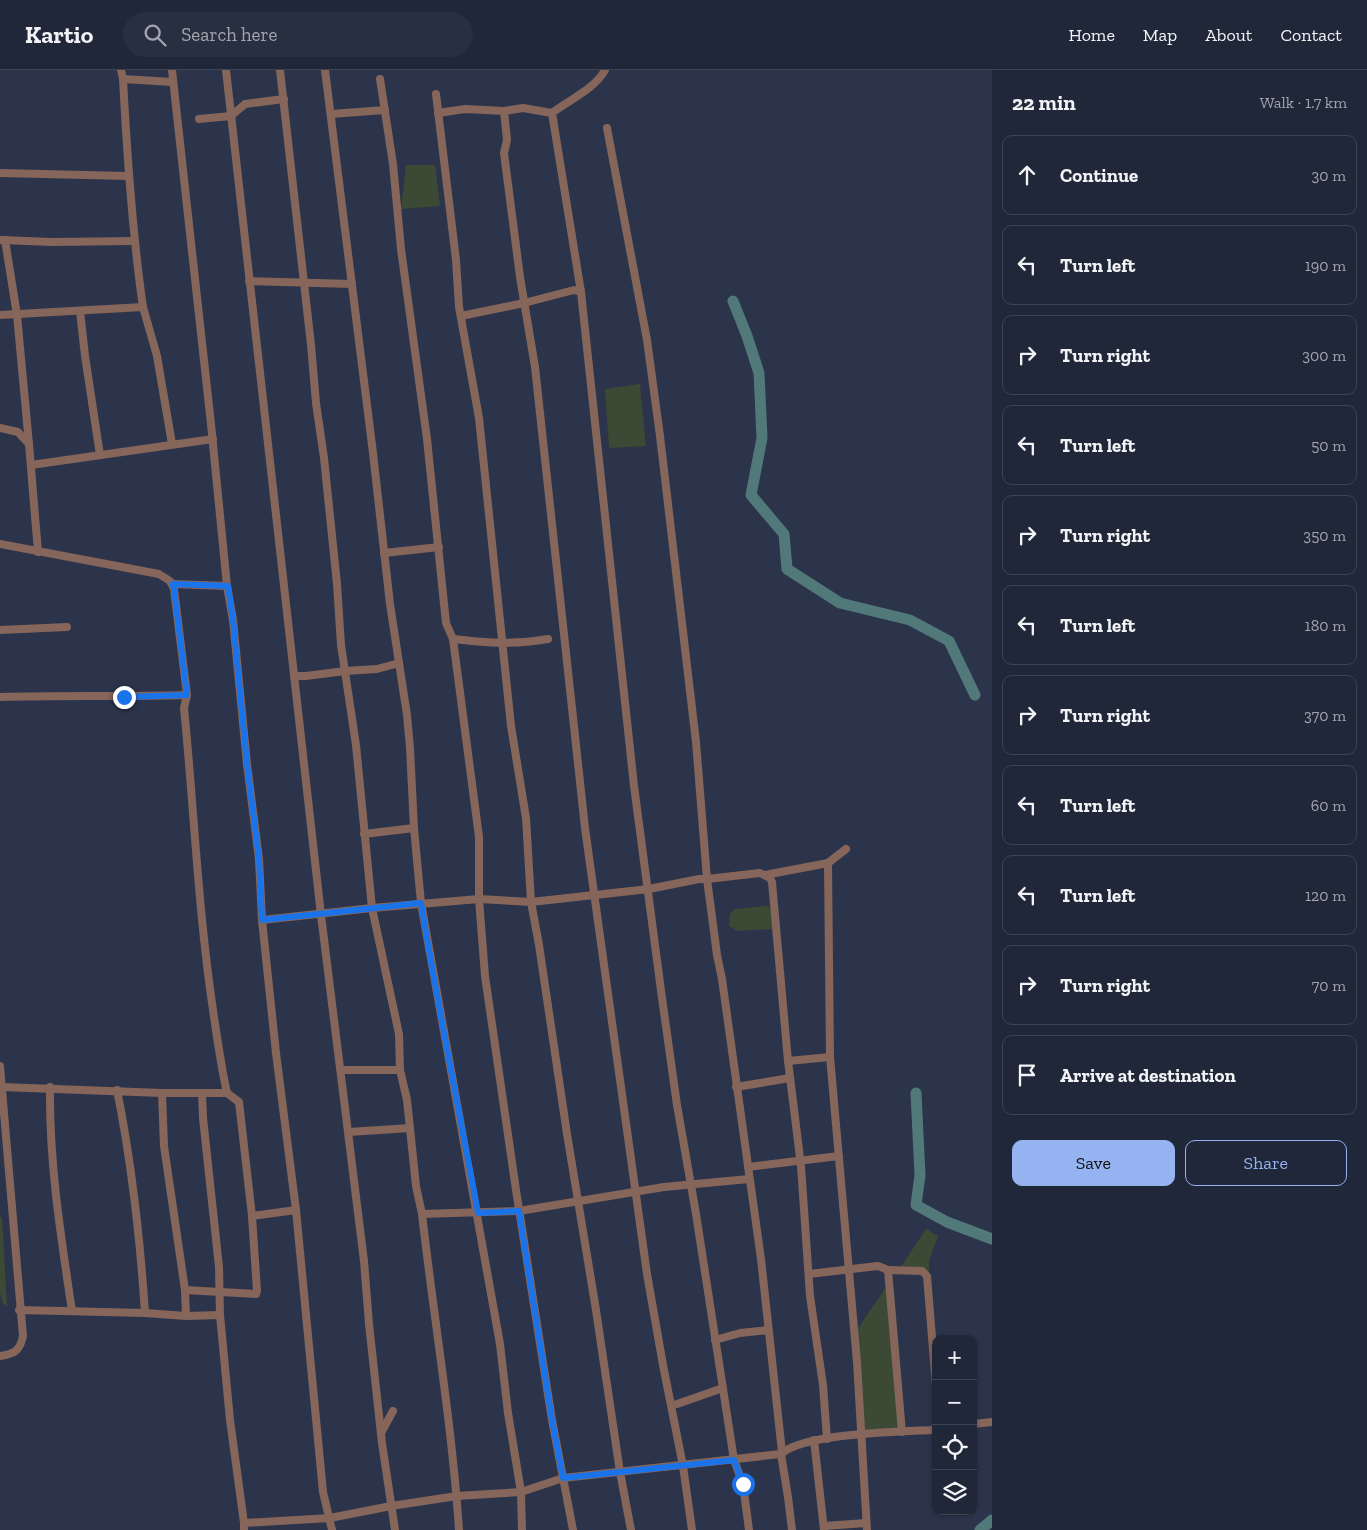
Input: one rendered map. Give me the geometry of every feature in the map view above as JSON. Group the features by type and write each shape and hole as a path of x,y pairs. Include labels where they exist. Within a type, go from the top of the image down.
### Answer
{"street":[{"path":"121,70 128,176 142,307 157,356 172,444"},
{"path":"172,70 233,620 247,764 259,859 262,920 276,1053 296,1210 323,1492 332,1530"},
{"path":"226,70 321,914 342,1070 364,1261 381,1433 395,1530"},
{"path":"280,70 316,403 324,458 345,670 356,745 372,908 399,1034 400,1070 407,1100 416,1186 422,1214 459,1530"},
{"path":"326,70 366,391 390,604 410,748 414,828 421,903 500,1344 508,1413 521,1492 522,1530"},
{"path":"438,113 465,109 504,112 523,108 552,113 590,87 601,78 605,70"},
{"path":"123,79 172,82"},
{"path":"380,79 393,164 401,249 425,430 446,623 453,640 480,837 479,899 485,976 552,1420 573,1530"},
{"path":"436,94 461,316 479,418 512,726 526,818 531,902 620,1472 632,1530"},
{"path":"199,119 231,116 245,104 284,99"},
{"path":"331,114 385,110"},
{"path":"504,112 507,140 504,153 524,303 535,367 585,828 647,1274 662,1364 683,1466 692,1530"},
{"path":"552,113 581,292 632,766 677,1105 734,1460 743,1484 749,1530"},
{"path":"607,128 646,340 658,426 696,742 717,956 722,979 761,1259 781,1453 792,1530"},
{"path":"0,173 128,176"},
{"path":"38,552 17,315 3,240 52,242 134,241"},
{"path":"249,281 352,284"},
{"path":"461,316 574,290 581,292"},
{"path":"0,315 142,307"},
{"path":"80,311 100,455"},
{"path":"366,391 375,395"},
{"path":"0,428 18,432 29,444"},
{"path":"31,465 213,439"},
{"path":"0,544 159,574 172,584 187,695 184,708 193,797 199,892 209,980 227,1093"},
{"path":"384,553 439,548"},
{"path":"172,584 228,586"},
{"path":"0,630 66,627"},
{"path":"453,640 504,644 524,643 548,638"},
{"path":"294,676 345,670 377,669 399,663"},
{"path":"0,697 187,695"},
{"path":"364,834 414,828"},
{"path":"765,875 828,864 846,849"},
{"path":"814,1440 824,1528 866,1526 849,1270 830,1057 828,864"},
{"path":"262,920 421,903 479,899 531,902 649,889 699,879 760,873 765,875 772,882 788,1061 801,1161 809,1274 823,1385 827,1439"},
{"path":"788,1061 830,1057"},
{"path":"0,1066 19,1310 23,1336 18,1350 12,1354 0,1356"},
{"path":"342,1070 400,1070"},
{"path":"736,1087 790,1078"},
{"path":"2,1087 202,1094 227,1093 239,1102 252,1216 256,1293 185,1290"},
{"path":"50,1088 49,1125 52,1165 72,1311"},
{"path":"117,1090 129,1151 141,1255 145,1313"},
{"path":"162,1092 164,1146 185,1290 186,1316"},
{"path":"202,1094 218,1259 220,1315 230,1420 244,1527 330,1518 456,1496 521,1492 563,1478 683,1466 781,1453 814,1440 861,1434 932,1430"},
{"path":"349,1132 410,1128"},
{"path":"748,1167 840,1156"},
{"path":"422,1214 519,1211 690,1184 750,1179"},
{"path":"252,1216 296,1210"},
{"path":"809,1274 878,1266 888,1270 922,1271 927,1276 936,1380"},
{"path":"888,1270 902,1432"},
{"path":"19,1310 145,1313 186,1316 220,1315"},
{"path":"715,1340 740,1333 768,1330"},
{"path":"677,1404 723,1388"},
{"path":"381,1433 393,1411"},
{"path":"977,1424 992,1422"}],"green space":[{"path":"406,165 435,165 440,206 401,209"},
{"path":"640,384 646,446 609,448 605,389"},
{"path":"768,906 772,914 772,929 738,931 729,926 730,914 735,909"},
{"path":"0,1217 2,1217 7,1306 3,1304 0,1293"},
{"path":"926,1229 938,1236 929,1260 929,1277 900,1268"},
{"path":"887,1286 899,1430 864,1431 856,1331"}],"waterway":[{"path":"733,301 759,373 762,438 751,495 784,534 787,569 840,603 910,620 949,641 975,695"},
{"path":"916,1093 920,1175 916,1205 947,1222 992,1239"},
{"path":"980,1530 992,1520"}],"route":[{"path":"124,697 187,695 172,584 228,586 259,859 262,920 421,903 478,1213 519,1211 563,1478 734,1460 743,1484"}]}
